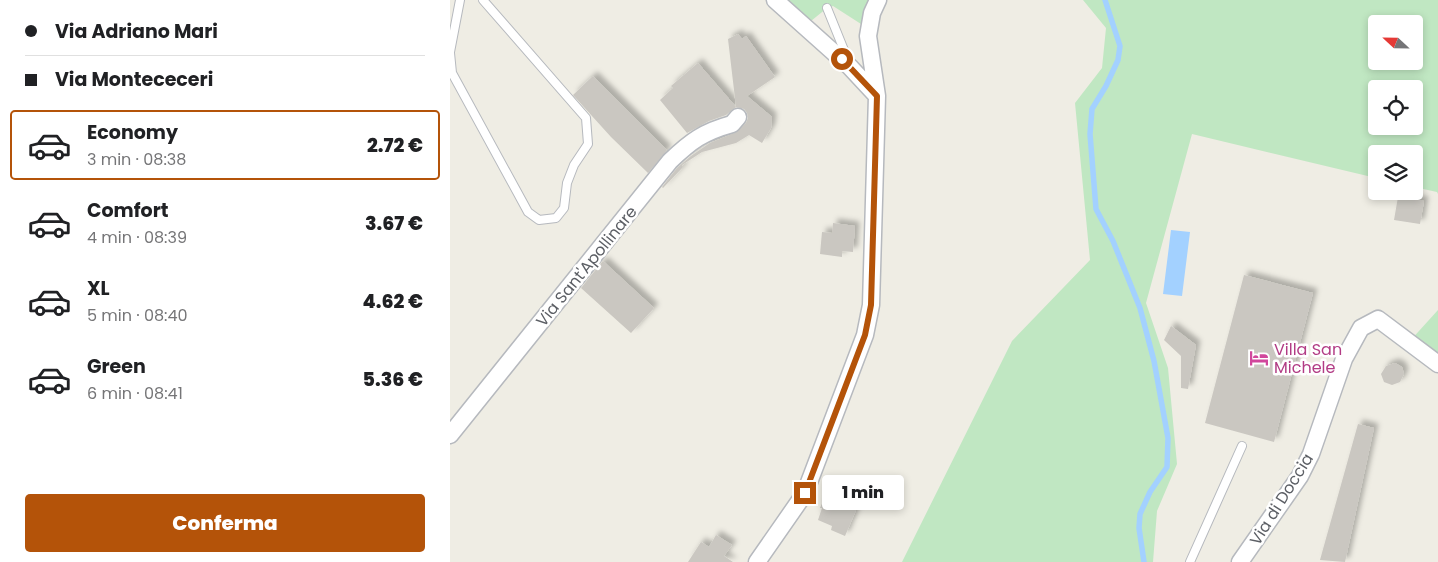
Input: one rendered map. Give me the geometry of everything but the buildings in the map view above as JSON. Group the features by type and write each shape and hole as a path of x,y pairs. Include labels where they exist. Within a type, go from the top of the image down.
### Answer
{"street":[{"path":"774,0 850,67 877,96"},
{"path":"757,562 805,493 865,335 871,305 877,96 868,36 872,13 878,0"},
{"name":"Via Sant'Apollinare","path":"450,435 670,162 691,142 717,128 732,124 738,117"},
{"name":"Via di Doccia","path":"1240,562 1300,476 1312,454 1344,359 1361,328 1378,319 1438,364"}],"lane":[{"path":"460,0 450,53 452,73 528,212 539,220 556,218 564,208 567,183 574,165 588,144 586,118 483,0"},
{"path":"827,8 850,67"},
{"path":"1190,562 1242,446"}],"green space":[{"path":"784,0 870,0 861,24 833,6 827,8 811,21"},
{"path":"1083,0 1438,0 1438,194 1437,192 1423,189 1423,145 1368,145 1368,176 1192,134 1146,303 1168,368 1177,464 1157,511 1153,562 902,562 1012,341 1090,260 1075,103 1102,68 1106,28"},
{"path":"1438,310 1438,366 1409,342"}],"water":[{"path":"1171,230 1190,232 1182,296 1163,294"}],"waterway":[{"path":"1105,0 1120,46 1118,60 1106,86 1092,109 1090,134 1096,209 1113,241 1140,308 1154,361 1168,438 1167,467 1150,492 1140,514 1139,528 1144,562"}],"place":[{"name":"Villa San Michele","path":"1259,358"}],"route":[{"path":"805,493 865,335 871,305 877,96 842,59"}]}
